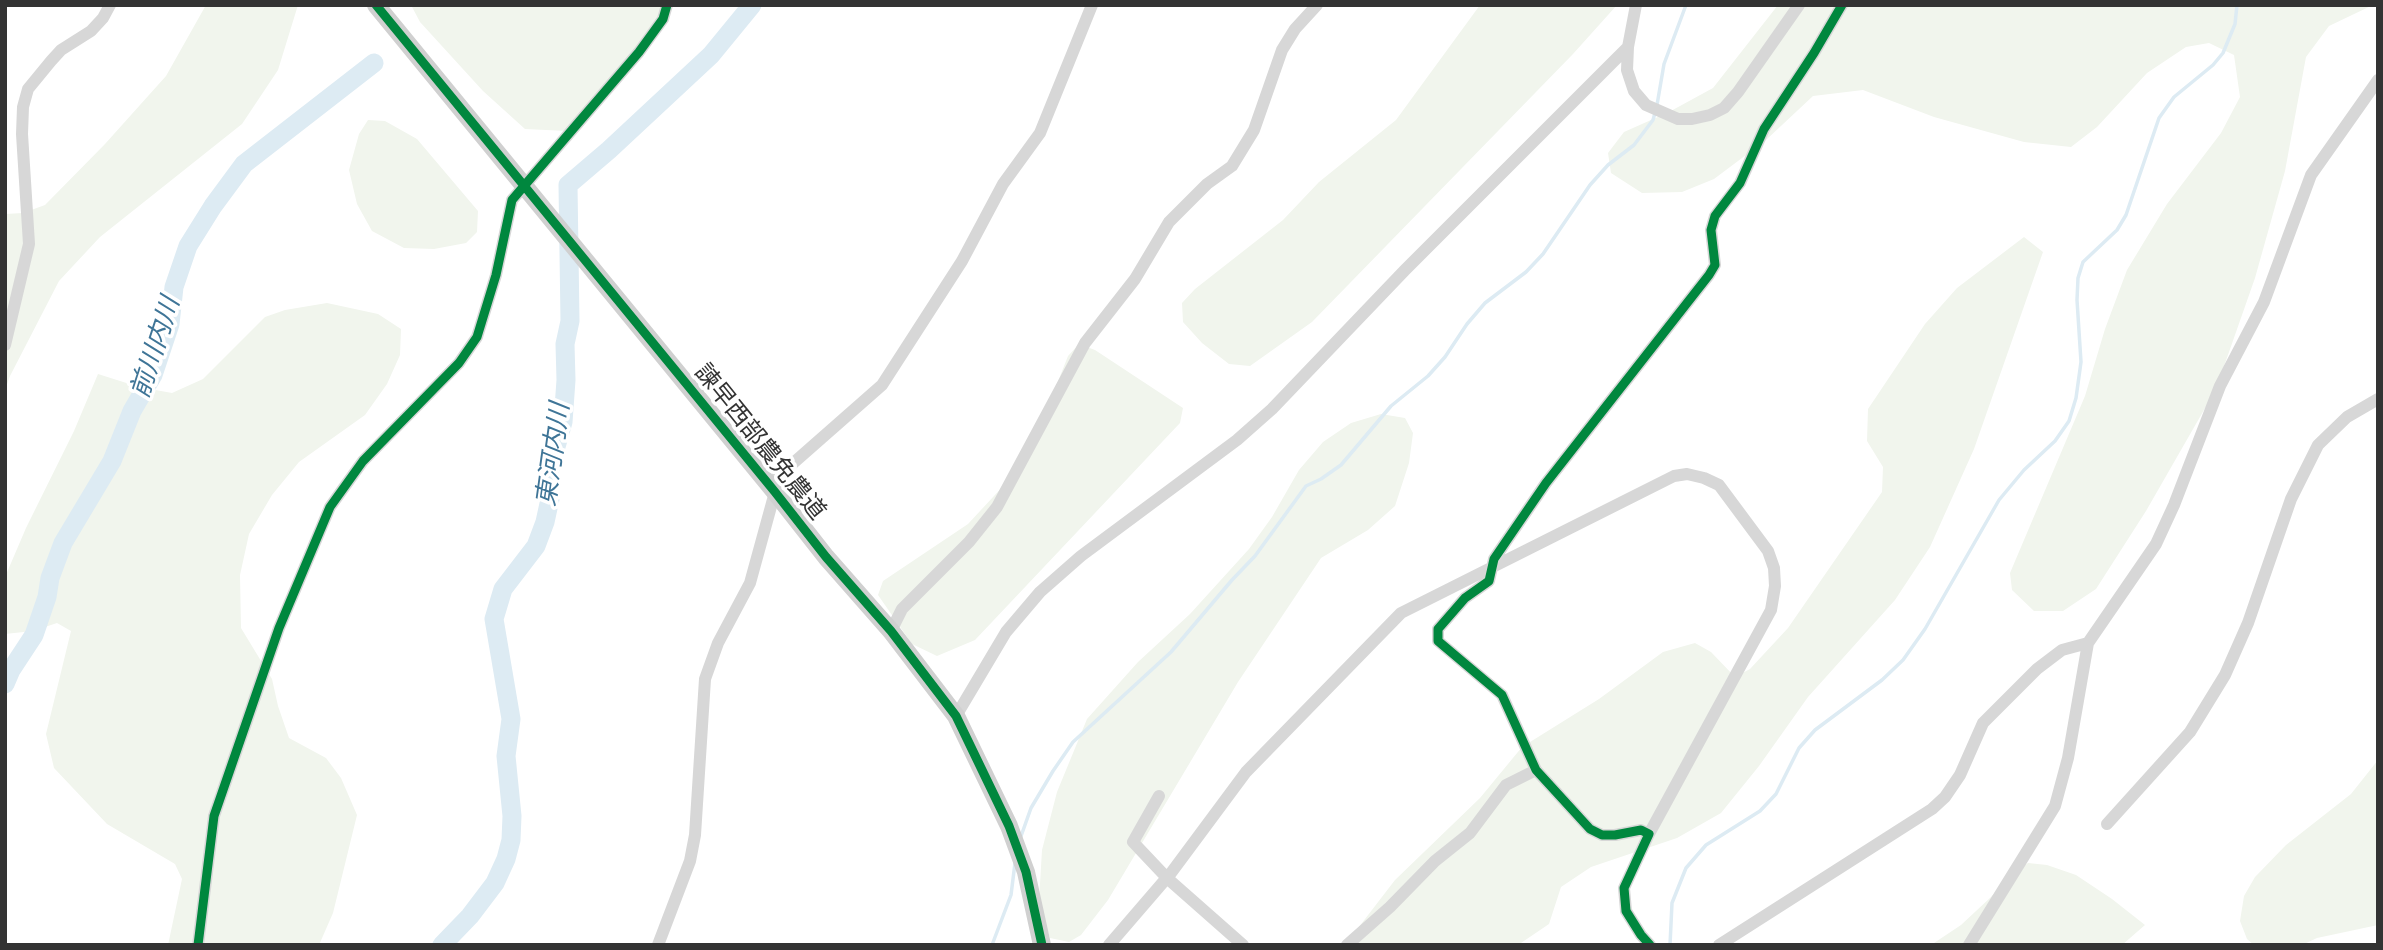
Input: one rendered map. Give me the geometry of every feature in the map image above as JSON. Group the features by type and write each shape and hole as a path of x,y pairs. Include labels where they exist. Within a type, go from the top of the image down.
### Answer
{"street":[{"path":"5,345 29,244 22,134 23,107 29,89 51,61 61,50 91,31 110,5"},
{"name":"諫早西部農免農道","path":"376,5 826,557 891,631 956,716 1009,826 1026,872 1042,945"},
{"path":"198,945 214,816 279,628 330,507 363,461 459,363 477,337 496,275 512,200 639,52 663,19 667,5"},
{"path":"658,945 690,861 695,835 707,669 750,583 775,492 774,480 882,385 962,261 1003,184 1040,133 1092,5"},
{"path":"891,631 902,609 969,542 997,507 1085,343 1135,279 1168,222 1207,184 1232,166 1254,130 1282,50 1295,29 1317,5"},
{"path":"1636,5 1628,47 1627,70 1634,91 1646,106 1678,119 1710,115 1724,108 1799,5"},
{"path":"1649,834 1641,830 1602,835 1590,829 1536,770 1502,695 1438,641 1438,629 1465,598 1489,581 1494,559 1546,483 1709,275 1715,265 1711,230 1715,216 1740,183 1764,130 1842,5"},
{"path":"956,716 1006,632 1040,592 1081,556 1237,440 1272,409 1405,270 1628,47"},
{"path":"1969,945 2055,806 2068,758 2088,643 2156,544 2221,386 2264,302 2311,175 2378,80"},
{"path":"2107,824 2190,732 2225,675 2248,624 2291,499 2318,445 2347,417 2378,398"},
{"path":"1109,945 1167,878 1246,772 1401,613 1674,476 1687,474 1719,485 1768,551 1774,568 1775,586 1771,610 1649,834 1624,888 1626,911 1650,945"},
{"path":"1719,945 1933,809 1960,775 1983,723 2046,662 2062,650 2088,643"},
{"path":"1348,945 1435,861 1470,833 1506,785 1536,770"},
{"path":"1159,796 1133,842 1167,878 1243,945"}],"shaded area":[{"path":"206,5 298,5 278,70 242,124 100,237 59,281 5,390 5,214 23,213 45,205 105,144 166,76"},
{"path":"411,5 666,5 617,77 567,131 525,129 483,91 420,22"},
{"path":"1480,5 1617,5 1573,54 1312,322 1250,366 1229,364 1202,343 1183,322 1182,303 1195,289 1283,220 1319,182 1396,120"},
{"path":"1778,5 2373,5 2329,26 2306,57 2285,171 2255,278 2216,389 2146,511 2096,589 2063,611 2034,611 2012,590 2010,573 2085,396 2105,329 2127,270 2167,204 2221,133 2240,97 2234,55 2209,43 2186,47 2147,73 2097,127 2071,147 2024,142 1934,117 1863,90 1813,96 1766,140 1714,179 1682,192 1642,193 1611,173 1608,153 1624,132 1713,88"},
{"path":"368,120 385,121 417,139 478,211 477,232 466,243 434,249 404,248 372,231 357,204 349,170 359,134"},
{"path":"2024,237 2043,252 1974,449 1930,547 1895,600 1808,697 1759,766 1721,813 1677,838 1591,867 1561,887 1549,924 1518,945 1345,945 1395,880 1480,798 1522,747 1599,699 1663,652 1695,643 1711,652 1735,677 1750,669 1788,628 1882,492 1883,467 1867,441 1868,409 1925,324 1957,288"},
{"path":"327,303 378,314 401,329 400,355 387,384 365,415 299,462 272,495 249,534 240,575 241,628 272,679 289,738 326,758 341,778 357,815 333,913 319,945 168,945 182,879 175,864 107,824 54,768 46,734 71,631 57,623 33,631 5,634 5,577 98,374 139,387 172,393 203,379 265,317 285,310"},
{"path":"1079,344 1095,350 1183,408 1180,423 975,640 937,656 912,644 878,595 883,581 968,524 1006,483 1057,384 1068,356"},
{"path":"1381,414 1405,418 1413,433 1409,463 1395,506 1368,530 1321,558 1238,682 1108,900 1081,935 1069,942 1050,938 1039,901 1042,850 1057,792 1087,719 1138,662 1190,614 1249,549 1272,517 1299,470 1323,442 1351,423"},
{"path":"2378,760 2378,925 2317,938 2302,945 2254,945 2247,939 2240,921 2244,896 2255,877 2286,845 2351,794"},
{"path":"2028,863 2047,865 2076,875 2145,925 2122,945 1931,945 1961,925 2008,877"}],"waterway":[{"name":"東河内川","path":"442,945 470,916 495,883 511,840 512,816 506,756 511,719 494,619 503,589 536,546 550,499 547,489 550,468 563,422 565,344 570,321 568,185 711,55 752,5"},
{"path":"1657,105 1664,64 1686,5"},
{"path":"1670,945 1672,903 1686,868 1706,845 1760,811 1776,794 1799,748 1815,730 1882,680 1903,660 1925,629 1999,500 2024,470 2055,441 2069,421 2076,398 2081,362 2077,300 2078,278 2083,262 2117,230 2126,215 2159,118 2174,97 2213,65 2223,53 2235,24 2237,5"},
{"name":"前川内川","path":"5,684 34,635 63,543 112,461 132,411 153,375 170,324 174,287 188,246 244,164 374,63"},
{"path":"1020,839 1031,808 1073,742 1171,652 1255,556 1306,486 1341,465 1391,406 1428,376 1445,357 1485,303 1526,272 1543,254 1590,185 1608,165 1634,145 1653,120 1655,113"},
{"path":"992,945 1011,895 1015,863"}],"cycle path":[{"path":"376,5 826,557 891,631 956,716 1009,826 1026,872 1042,945"},
{"path":"198,945 214,816 279,628 330,507 363,461 459,363 477,337 496,275 512,200 639,52 663,19 667,5"},
{"path":"1650,945 1626,911 1624,888 1649,834 1641,830 1602,835 1590,829 1536,770 1502,695 1438,641 1438,629 1465,598 1489,581 1494,559 1546,483 1709,275 1715,265 1711,230 1715,216 1740,183 1764,129 1842,5"}]}
